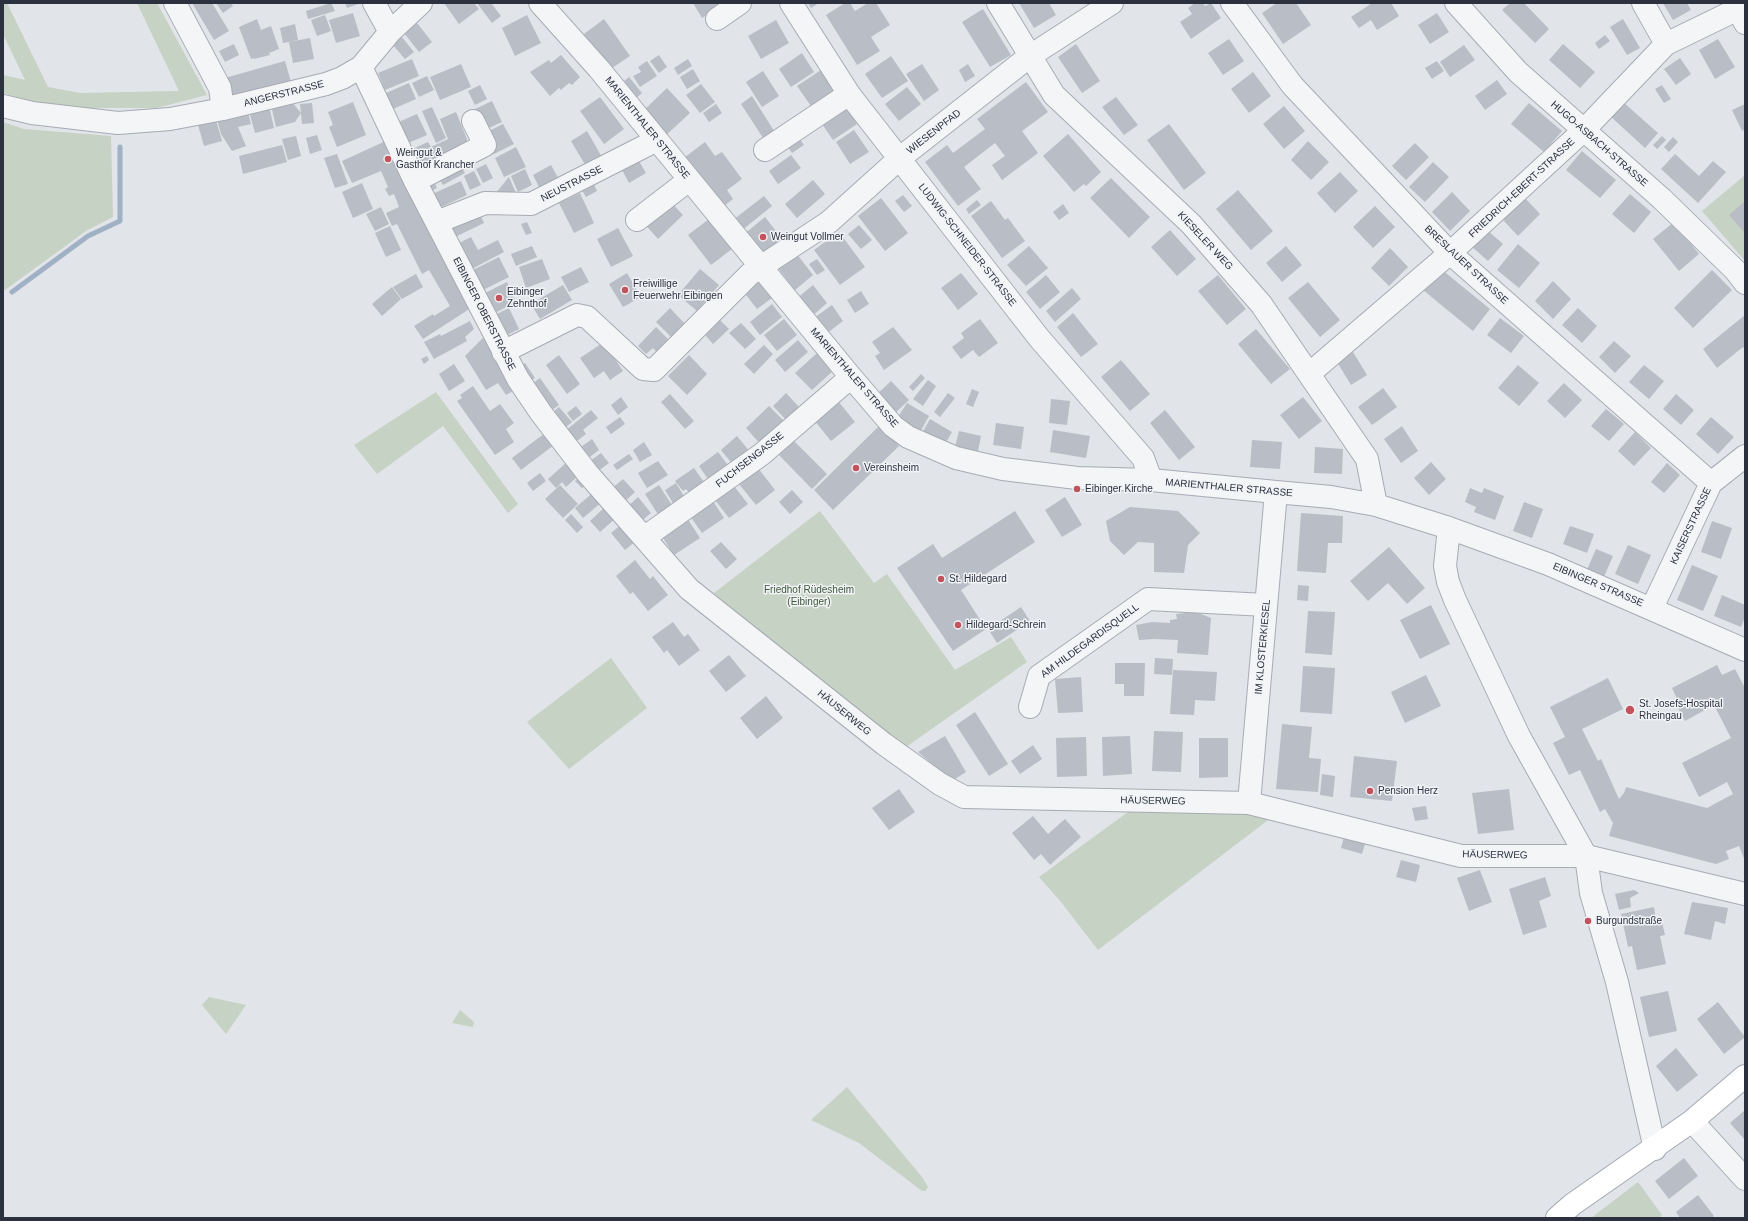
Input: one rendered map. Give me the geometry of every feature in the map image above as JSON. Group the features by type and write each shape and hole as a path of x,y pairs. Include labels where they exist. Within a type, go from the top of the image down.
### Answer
{"main road":[{"path":"1557,1218 1573,1204 1654,1149 1692,1121 1745,1076"}],"street":[{"path":"175,3 220,88 223,109"},
{"path":"374,3 390,32"},
{"name":"ANGERSTRASSE","path":"3,106 32,113 118,122 170,119 223,109 326,84 342,78 361,67 390,32 420,3"},
{"name":"MARIENTHALER STRASSE","path":"540,3 599,69 893,426 908,437 956,458 1003,468 1077,478 1151,480 1331,497 1376,505 1449,528"},
{"path":"717,19 740,3"},
{"name":"LUDWIG-SCHNEIDER-STRASSE","path":"791,3 850,94 1039,338 1143,458 1151,480"},
{"name":"KIESELER WEG","path":"998,3 1054,96 1201,235 1261,304 1367,459 1376,505"},
{"name":"WIESENPFAD","path":"503,352 577,315 586,317 642,369 654,370 750,274 828,222 900,158 1030,56 1112,3"},
{"name":"BRESLAUER STRASSE","path":"1232,3 1292,85 1450,253 1711,483"},
{"name":"HUGO-ASBACH-STRASSE","path":"1456,3 1518,72 1583,131 1662,199 1735,270 1745,283"},
{"path":"1643,3 1666,44"},
{"name":"FRIEDRICH-EBERT-STRASSE","path":"1309,374 1450,253 1583,131 1666,44 1741,16"},
{"name":"EIBINGER OBERSTRASSE","path":"361,67 415,181 518,379 541,413 588,474 645,537"},
{"path":"765,150 850,94"},
{"path":"415,181 484,145 474,122"},
{"name":"NEUSTRASSE","path":"437,222 484,204 531,204 657,140"},
{"path":"637,220 689,180"},
{"name":"FUCHSENGASSE","path":"645,537 762,454 851,376"},
{"name":"KAISERSTRASSE","path":"1652,608 1711,483 1745,456"},
{"name":"IM KLOSTERKIESEL","path":"1249,803 1276,492"},
{"path":"1449,528 1445,566 1448,582 1519,736 1586,856 1591,893 1617,982 1654,1149"},
{"name":"EIBINGER STRASSE","path":"1449,528 1548,564 1652,608 1745,650"},
{"name":"HÄUSERWEG","path":"645,537 689,589 884,744 940,784 964,797 1249,803 1461,856 1586,856 1745,894"},
{"name":"AM HILDEGARDISQUELL","path":"1030,707 1039,676 1148,599 1266,605"},
{"path":"1692,1121 1745,1179"}],"green space":[{"path":"3,3 7,3 48,87 80,93 179,91 137,3 157,3 207,95 156,108 81,108 43,104 3,93 3,75 25,80 3,34"},
{"path":"3,122 24,129 111,136 113,217 86,231 5,290 3,286"},
{"path":"1745,175 1745,261 1702,211"},
{"path":"436,392 518,504 508,513 443,426 377,474 354,445"},
{"name":"Friedhof Rüdesheim (Eibinger)","path":"820,511 874,583 887,574 955,670 1011,637 1027,662 906,747 805,671 714,593"},
{"path":"611,658 647,708 569,769 527,722"},
{"path":"1220,808 1272,817 1098,950 1061,902 1039,877 1132,809"},
{"path":"209,997 246,1005 226,1034 202,1005"},
{"path":"460,1010 474,1022 473,1027 452,1023"},
{"path":"847,1087 922,1177 928,1187 925,1191 922,1191 859,1143 811,1120"},
{"path":"1638,1182 1662,1215 1659,1218 1591,1218"}],"building":[{"path":"192,3 212,3 229,31 214,40"},
{"path":"216,3 231,3 233,6 223,13"},
{"path":"331,3 335,11 308,19 306,11"},
{"path":"345,3 361,3 347,8"},
{"path":"444,3 474,3 479,9 459,24"},
{"path":"477,3 491,3 501,16 492,23"},
{"path":"693,3 723,3 724,4 702,18"},
{"path":"808,3 819,3 811,8"},
{"path":"845,3 850,3 855,11 868,3 876,3 890,25 871,37 880,51 857,65 826,15"},
{"path":"1019,3 1049,3 1056,15 1034,28"},
{"path":"1195,3 1203,3 1205,6 1211,3 1221,18 1191,39 1180,22 1192,14 1188,8"},
{"path":"1277,3 1296,3 1311,25 1283,44 1262,13"},
{"path":"1372,3 1391,3 1399,16 1377,30 1371,20 1359,28 1351,17"},
{"path":"1510,3 1524,3 1549,29 1535,43 1502,10"},
{"path":"1663,3 1687,3 1691,10 1673,20"},
{"path":"983,9 1011,55 990,67 962,22"},
{"path":"353,13 360,36 336,43 329,20"},
{"path":"1437,13 1449,32 1430,44 1418,25"},
{"path":"325,15 331,31 317,36 311,20"},
{"path":"527,15 541,43 515,56 502,28"},
{"path":"257,19 261,30 271,26 279,49 269,53 270,55 251,59 239,27"},
{"path":"604,19 630,56 609,70 584,34"},
{"path":"1623,19 1640,48 1627,55 1610,27"},
{"path":"776,20 789,43 761,59 748,36"},
{"path":"417,23 432,42 419,52 404,33"},
{"path":"295,24 298,40 283,43 280,28"},
{"path":"1605,35 1610,41 1599,49 1595,43"},
{"path":"401,36 414,52 405,59 392,44"},
{"path":"310,38 314,59 293,63 289,42"},
{"path":"1229,39 1244,61 1223,75 1208,53"},
{"path":"1718,39 1735,67 1715,79 1699,50"},
{"path":"234,44 239,55 225,62 219,51"},
{"path":"1076,44 1100,81 1082,93 1058,57"},
{"path":"1563,44 1595,72 1580,88 1549,60"},
{"path":"1464,45 1475,60 1450,77 1440,62"},
{"path":"802,53 814,72 791,87 779,69"},
{"path":"561,55 580,77 572,85 569,83 561,90 559,88 550,96 530,72 549,60 551,63"},
{"path":"659,55 667,67 659,73 650,61"},
{"path":"891,56 908,81 882,98 865,74"},
{"path":"1680,58 1691,74 1676,85 1664,69"},
{"path":"412,59 419,76 385,90 378,73"},
{"path":"688,59 692,66 678,75 674,68"},
{"path":"285,61 291,82 231,100 225,78"},
{"path":"647,61 657,76 640,87 633,76 641,72 638,67"},
{"path":"1437,61 1444,71 1432,79 1425,68"},
{"path":"461,64 471,87 440,100 430,77"},
{"path":"922,64 939,90 924,101 906,74"},
{"path":"968,64 975,76 965,82 959,70"},
{"path":"693,69 700,81 687,89 680,77"},
{"path":"821,70 837,92 813,109 797,86"},
{"path":"763,71 779,96 762,107 746,82"},
{"path":"1253,72 1271,96 1249,113 1231,89"},
{"path":"427,76 434,90 419,97 412,83"},
{"path":"629,77 642,93 631,103 618,86"},
{"path":"1497,80 1507,94 1485,110 1475,96"},
{"path":"1026,82 1048,112 1022,131 1038,153 1002,180 992,165 1005,156 995,143 964,167 981,189 958,206 925,162 947,145 953,153 985,129 977,119"},
{"path":"409,83 416,99 393,109 386,93"},
{"path":"701,84 715,102 700,113 686,95"},
{"path":"480,85 487,99 475,105 468,91"},
{"path":"1662,85 1671,99 1664,103 1655,89"},
{"path":"907,87 921,104 899,121 885,104"},
{"path":"667,88 690,113 663,138 640,114"},
{"path":"752,96 776,134 765,141 741,104"},
{"path":"600,97 624,129 604,144 580,111"},
{"path":"1116,97 1138,125 1124,135 1102,107"},
{"path":"291,101 301,113 295,122 276,127 271,105"},
{"path":"492,101 502,122 482,131 473,110"},
{"path":"842,101 857,124 833,140 818,118"},
{"path":"353,102 366,135 337,147 329,127 333,125 328,112"},
{"path":"1623,102 1658,133 1645,148 1610,116"},
{"path":"312,103 314,123 302,124 300,104"},
{"path":"1529,103 1562,131 1544,152 1511,124"},
{"path":"716,104 722,113 709,122 703,113"},
{"path":"1745,104 1745,129 1742,131 1732,110"},
{"path":"269,106 274,128 255,133 249,111"},
{"path":"1284,106 1305,131 1284,149 1263,124"},
{"path":"432,107 446,138 436,143 422,111"},
{"path":"248,112 251,124 238,127 246,146 232,151 221,134 217,119"},
{"path":"456,112 467,139 465,150 419,174 408,151 428,142 431,147 448,139 440,119"},
{"path":"417,114 427,135 408,143 399,122"},
{"path":"216,120 222,141 204,146 198,125"},
{"path":"503,124 514,144 494,154 483,134"},
{"path":"1169,124 1206,173 1184,190 1147,140"},
{"path":"854,130 869,152 850,164 836,142"},
{"path":"587,131 603,159 587,168 571,141"},
{"path":"795,132 804,145 792,153 783,140"},
{"path":"1068,134 1101,172 1086,186 1084,184 1074,192 1043,156"},
{"path":"317,135 322,150 310,154 306,138"},
{"path":"296,136 301,156 288,160 282,139"},
{"path":"1662,136 1666,140 1657,149 1653,145"},
{"path":"1673,137 1678,142 1669,152 1664,147"},
{"path":"390,139 474,306 423,339 414,326 433,314 434,316 450,306 429,270 422,274 397,224 392,226 386,213 399,207 394,194 389,196 385,189 388,187 381,171 352,183 342,161"},
{"path":"1308,141 1329,162 1311,180 1291,160"},
{"path":"705,142 715,156 722,152 742,179 727,190 733,199 724,206 710,186 703,192 685,157"},
{"path":"1415,143 1429,157 1406,180 1392,166"},
{"path":"282,145 287,162 243,174 239,156"},
{"path":"516,147 526,167 504,177 495,158"},
{"path":"1582,151 1616,180 1600,198 1566,170"},
{"path":"337,154 348,184 335,188 324,158"},
{"path":"1675,154 1699,176 1713,161 1726,172 1698,203 1661,169"},
{"path":"791,155 801,168 778,184 769,171"},
{"path":"636,156 646,173 629,183 620,166"},
{"path":"1433,162 1449,177 1425,202 1409,187"},
{"path":"459,163 465,173 443,185 437,175"},
{"path":"486,164 493,178 483,183 476,169"},
{"path":"551,165 561,183 542,193 533,175"},
{"path":"525,169 532,185 518,192 511,176"},
{"path":"474,171 481,185 470,190 464,176"},
{"path":"1340,172 1358,191 1335,213 1317,193"},
{"path":"432,177 437,188 427,193"},
{"path":"509,177 519,200 490,200"},
{"path":"1111,178 1150,217 1129,238 1090,198"},
{"path":"592,180 597,191 586,197 580,187"},
{"path":"813,180 825,194 797,218 785,204"},
{"path":"461,181 467,195 433,211 426,197"},
{"path":"362,183 373,209 353,218 342,192"},
{"path":"1238,190 1273,231 1251,250 1216,209"},
{"path":"1452,192 1470,211 1450,231 1432,212"},
{"path":"580,193 594,223 574,233 559,203"},
{"path":"1630,194 1651,212 1634,233 1612,214"},
{"path":"903,195 912,206 904,212 895,201"},
{"path":"764,196 772,206 741,231 733,220"},
{"path":"667,198 683,215 658,239 643,222"},
{"path":"881,198 908,233 885,251 858,216"},
{"path":"1525,198 1540,214 1518,236 1503,220"},
{"path":"977,200 981,205 969,214 966,209"},
{"path":"991,201 1005,220 1008,218 1025,241 1002,258 971,216"},
{"path":"1745,201 1745,233 1729,215"},
{"path":"1063,204 1069,213 1059,220 1053,212"},
{"path":"1375,206 1395,227 1373,248 1353,227"},
{"path":"381,207 389,224 375,231 366,214"},
{"path":"478,210 484,223 453,238 447,225"},
{"name":"Weingut Vollmer","path":"765,217 783,240 760,257 743,235"},
{"path":"709,219 732,249 711,265 688,235"},
{"path":"527,222 532,233 526,235 521,224"},
{"path":"1674,222 1699,254 1679,271 1653,239"},
{"path":"859,225 872,240 861,249 848,234"},
{"path":"390,226 401,250 386,257 375,233"},
{"path":"618,228 633,256 611,267 597,239"},
{"path":"1486,229 1503,244 1488,261 1471,246"},
{"path":"1170,230 1196,259 1177,276 1151,247"},
{"path":"839,232 865,267 840,285 814,250"},
{"path":"471,237 478,250 498,240 504,252 468,271 455,245"},
{"path":"1518,244 1540,263 1519,288 1497,270"},
{"path":"532,246 537,257 516,266 511,254"},
{"path":"1029,246 1048,268 1026,286 1007,265"},
{"path":"1286,246 1302,265 1282,282 1266,263"},
{"path":"1390,248 1408,267 1389,286 1371,268"},
{"path":"796,253 813,275 795,290 778,268"},
{"path":"499,257 509,277 479,292 469,272"},
{"path":"542,259 550,279 526,288 519,267"},
{"path":"817,259 825,270 817,275 809,264"},
{"path":"581,267 589,282 569,292 561,277"},
{"path":"700,269 719,285 697,311 678,295"},
{"path":"1441,269 1490,309 1473,331 1423,290"},
{"path":"1712,270 1732,290 1693,328 1674,308"},
{"name":"Freiwillige Feuerwehr Eibingen","path":"627,273 641,297 623,307 609,284"},
{"path":"961,273 978,294 958,310 941,288"},
{"path":"416,274 423,287 402,299 393,287"},
{"path":"1046,275 1060,292 1040,309 1026,292"},
{"path":"1218,275 1246,309 1227,325 1198,291"},
{"path":"757,280 772,298 757,309 743,291"},
{"path":"1553,281 1571,299 1553,319 1535,301"},
{"name":"Eibinger Zehnthof","path":"507,282 516,302 491,315 481,295"},
{"path":"1308,282 1340,320 1320,337 1288,298"},
{"path":"563,285 572,300 540,319 531,304"},
{"path":"813,285 827,303 811,317 796,299"},
{"path":"392,287 401,299 382,316 372,304"},
{"path":"1072,288 1081,299 1055,322 1046,311"},
{"path":"861,291 869,304 855,313 847,300"},
{"path":"772,304 782,317 760,335 750,322"},
{"path":"832,305 843,321 826,334 814,318"},
{"path":"509,308 519,329 503,337 493,316"},
{"path":"670,308 687,326 673,339 656,322"},
{"path":"1578,308 1597,326 1582,343 1562,325"},
{"path":"1073,313 1098,344 1081,357 1057,327"},
{"path":"714,314 729,329 713,344 699,328"},
{"path":"1745,315 1745,350 1743,347 1717,368 1703,349"},
{"path":"1500,318 1524,336 1511,353 1487,335"},
{"path":"784,319 797,335 777,351 764,335"},
{"path":"980,319 998,343 979,357 973,350 961,359 952,347 964,338 961,333"},
{"path":"470,321 474,329 465,337 467,341 434,359 424,342 440,334 441,336"},
{"path":"741,323 756,339 745,349 729,333"},
{"path":"656,327 673,344 660,356 653,348 646,354 638,346"},
{"path":"893,327 912,350 884,370 875,356 880,353 872,342"},
{"path":"1256,329 1290,369 1271,384 1238,344"},
{"path":"488,333 520,387 506,395 498,383 486,390 465,356"},
{"path":"798,340 808,352 785,372 775,360"},
{"path":"1614,341 1631,356 1615,373 1599,357"},
{"path":"604,342 623,371 610,380 604,371 594,378 580,358"},
{"path":"764,345 773,354 754,374 744,364"},
{"path":"1353,352 1367,375 1351,385 1337,362"},
{"path":"817,353 833,371 812,390 795,373"},
{"path":"559,355 580,384 567,394 546,365"},
{"path":"689,355 707,374 687,395 668,376"},
{"path":"427,356 429,360 424,364 421,359"},
{"path":"1121,360 1150,394 1130,411 1101,377"},
{"path":"525,363 535,378 525,384 515,370"},
{"path":"454,364 465,381 449,391 439,374"},
{"path":"1518,365 1539,383 1519,406 1498,388"},
{"path":"1644,365 1664,381 1649,399 1629,382"},
{"path":"921,374 925,378 913,391 909,387"},
{"path":"540,378 559,405 546,414 526,388"},
{"path":"928,380 936,386 923,406 913,399"},
{"path":"891,381 909,400 891,417 873,398"},
{"path":"1564,383 1582,400 1565,418 1547,401"},
{"path":"473,386 490,411 500,404 514,423 506,429 514,442 495,455 457,401 462,398 460,395"},
{"path":"1383,388 1397,407 1372,425 1358,407"},
{"path":"972,389 979,392 973,407 966,404"},
{"path":"786,393 801,409 788,422 773,406"},
{"path":"948,393 955,398 940,417 934,412"},
{"path":"670,394 694,421 685,429 661,402"},
{"path":"1676,394 1694,410 1681,425 1663,409"},
{"path":"621,397 628,407 618,415 611,405"},
{"path":"1303,397 1322,421 1299,439 1280,415"},
{"path":"1051,399 1070,401 1067,425 1049,423"},
{"path":"838,401 855,422 831,441 814,420"},
{"path":"907,403 929,416 919,434 896,420"},
{"path":"576,406 582,414 573,421 567,413"},
{"path":"769,406 786,423 762,446 746,428"},
{"path":"559,407 572,422 559,433 546,418"},
{"path":"1606,409 1624,424 1609,441 1591,426"},
{"path":"591,410 598,418 583,430 586,434 569,447 560,435"},
{"path":"1165,410 1195,447 1179,460 1150,423"},
{"path":"620,417 625,424 611,434 606,427"},
{"path":"1711,417 1734,437 1718,454 1696,434"},
{"path":"930,419 952,432 943,448 921,435"},
{"path":"996,423 1024,427 1021,449 993,445"},
{"name":"Vereinsheim","path":"880,425 899,446 833,510 814,490"},
{"path":"1402,426 1418,451 1401,463 1384,439"},
{"path":"1053,430 1090,436 1086,458 1050,452"},
{"path":"959,431 981,436 977,456 954,451"},
{"path":"1635,432 1651,448 1634,466 1618,451"},
{"path":"545,433 554,445 521,470 512,458"},
{"path":"737,436 750,452 733,465 721,450"},
{"path":"592,439 599,450 582,463 574,452"},
{"path":"1252,440 1282,442 1280,469 1250,467"},
{"path":"794,441 827,474 812,489 779,455"},
{"path":"644,442 652,455 640,462 633,450"},
{"path":"1315,447 1343,449 1342,474 1314,473"},
{"path":"718,452 730,468 710,482 699,466"},
{"path":"601,453 609,463 594,474 586,464"},
{"path":"629,454 633,459 617,470 613,465"},
{"path":"658,461 668,475 647,488 638,473"},
{"path":"567,462 579,475 566,487 562,482 556,488 548,479"},
{"path":"1431,462 1446,479 1429,495 1414,478"},
{"path":"1667,463 1680,475 1664,493 1651,482"},
{"path":"694,468 706,485 691,495 686,489 683,491 675,481"},
{"path":"758,468 775,490 756,505 739,484"},
{"path":"540,473 546,481 533,491 527,483"},
{"path":"580,476 587,484 582,488 575,481"},
{"path":"623,479 635,492 622,504 610,490"},
{"path":"676,483 685,498 674,505 665,490"},
{"path":"560,485 578,504 563,518 545,499"},
{"path":"659,485 673,507 659,516 645,494"},
{"path":"734,486 748,504 729,518 715,500"},
{"path":"1470,488 1482,493 1484,488 1504,496 1495,520 1474,512 1476,507 1465,502"},
{"path":"792,490 803,502 790,514 779,502"},
{"path":"595,491 603,501 583,518 575,508"},
{"path":"638,497 651,513 639,523 626,508"},
{"path":"1065,497 1082,525 1062,537 1045,510"},
{"path":"713,501 724,518 702,533 690,516"},
{"path":"1524,502 1543,509 1532,538 1513,531"},
{"path":"606,506 617,517 600,532 590,521"},
{"path":"1130,507 1178,511 1200,533 1188,545 1184,573 1154,572 1154,543 1138,542 1124,555 1110,541 1106,521"},
{"name":"St. Hildegard","path":"1015,511 1035,542 961,590 986,629 953,651 897,568 933,544 942,558"},
{"path":"1301,513 1343,516 1342,543 1328,543 1326,573 1297,571"},
{"path":"571,514 583,527 577,533 565,520"},
{"path":"687,518 700,538 674,555 661,535"},
{"path":"1712,521 1732,528 1721,559 1701,552"},
{"path":"623,523 637,540 625,550 611,533"},
{"path":"1570,526 1594,534 1587,553 1563,544"},
{"path":"721,542 737,559 726,569 710,551"},
{"path":"1628,545 1651,555 1638,584 1615,574"},
{"path":"1389,547 1425,588 1407,604 1388,583 1368,601 1350,581"},
{"path":"1596,549 1613,556 1603,579 1586,572"},
{"path":"635,560 650,579 653,576 668,595 648,611 633,592 630,594 616,576"},
{"path":"1692,565 1718,576 1703,611 1677,600"},
{"path":"1298,585 1309,586 1308,601 1297,600"},
{"path":"1722,595 1745,605 1745,617 1741,627 1714,616"},
{"path":"1431,605 1450,644 1420,659 1400,620"},
{"path":"1021,607 1030,621 997,643 988,629"},
{"path":"1308,611 1335,612 1332,655 1305,653"},
{"path":"1196,612 1211,618 1208,655 1177,653 1178,640 1139,640 1136,625 1152,622 1170,623 1170,620 1177,619 1176,614"},
{"path":"673,622 684,637 688,634 700,650 679,666 667,650 664,653 652,637"},
{"path":"729,655 746,676 726,692 709,671"},
{"path":"1155,658 1173,659 1172,675 1154,674"},
{"path":"1115,663 1145,663 1144,696 1124,696 1124,684 1115,684"},
{"path":"1717,665 1722,675 1735,669 1745,688 1745,861 1739,846 1726,851 1729,859 1716,864 1609,836 1613,823 1605,809 1600,812 1580,770 1569,775 1553,743 1565,737 1550,707 1608,678 1623,709 1582,729 1598,761 1601,759 1619,799 1624,793 1626,787 1707,808 1733,794 1727,782 1699,797 1682,763 1731,738 1714,705 1685,721 1677,706 1680,705 1672,688"},
{"path":"1303,666 1335,668 1332,714 1300,712"},
{"path":"1173,670 1217,672 1215,701 1195,700 1194,715 1170,714"},
{"path":"1426,675 1441,706 1405,723 1391,692"},
{"path":"1081,677 1083,712 1058,713 1055,679"},
{"path":"766,696 783,718 757,739 740,718"},
{"path":"975,712 1008,764 989,776 956,725"},
{"path":"1282,724 1312,727 1309,758 1321,759 1318,792 1276,789"},
{"path":"1154,731 1183,732 1181,772 1152,771"},
{"path":"945,736 966,772 952,781 918,752"},
{"path":"1130,736 1132,774 1103,776 1102,737"},
{"path":"1086,737 1087,776 1057,777 1056,738"},
{"path":"1199,738 1228,738 1228,777 1199,778"},
{"path":"1033,745 1042,759 1020,774 1011,761"},
{"path":"1354,756 1397,761 1392,801 1350,797"},
{"path":"1322,774 1335,776 1333,797 1320,795"},
{"path":"899,789 915,812 889,830 872,808"},
{"path":"1509,789 1514,830 1478,834 1472,793"},
{"path":"1426,806 1428,819 1415,821 1412,808"},
{"path":"1033,816 1048,834 1065,819 1081,837 1050,865 1041,854 1034,860 1012,833"},
{"path":"1344,837 1365,844 1362,854 1341,848"},
{"path":"1401,860 1420,865 1416,882 1396,877"},
{"path":"1480,870 1492,902 1469,911 1457,878"},
{"path":"1545,877 1551,896 1539,901 1547,927 1523,935 1509,889"},
{"path":"1634,890 1639,893 1630,898 1631,907 1619,910 1615,894"},
{"path":"1692,902 1728,908 1725,924 1715,921 1711,940 1684,934"},
{"path":"1654,907 1656,920 1661,918 1665,935 1660,936 1666,964 1637,970 1632,946 1628,947 1621,914"},
{"path":"1668,991 1677,1031 1649,1037 1640,997"},
{"path":"1718,1002 1745,1037 1724,1054 1697,1019"},
{"path":"1676,1048 1698,1075 1677,1092 1656,1066"},
{"path":"1745,1110 1745,1140 1730,1123"},
{"path":"1684,1158 1698,1176 1669,1199 1655,1181"},
{"path":"1698,1195 1714,1216 1711,1218 1680,1218 1676,1212"}],"waterway":[{"path":"12,292 88,236 120,221 120,147"}],"place":[{"name":"Weingut & Gasthof Krancher","path":"388,159"},
{"name":"Weingut Vollmer","path":"763,237"},
{"name":"Freiwillige Feuerwehr Eibingen","path":"625,290"},
{"name":"Eibinger Zehnthof","path":"499,298"},
{"name":"Vereinsheim","path":"856,468"},
{"name":"Eibinger Kirche","path":"1077,489"},
{"name":"St. Hildegard","path":"941,579"},
{"name":"Hildegard-Schrein","path":"958,625"},
{"name":"St. Josefs-Hospital Rheingau","path":"1630,710"},
{"name":"Pension Herz","path":"1370,791"},
{"name":"Burgundstraße","path":"1588,921"}]}
